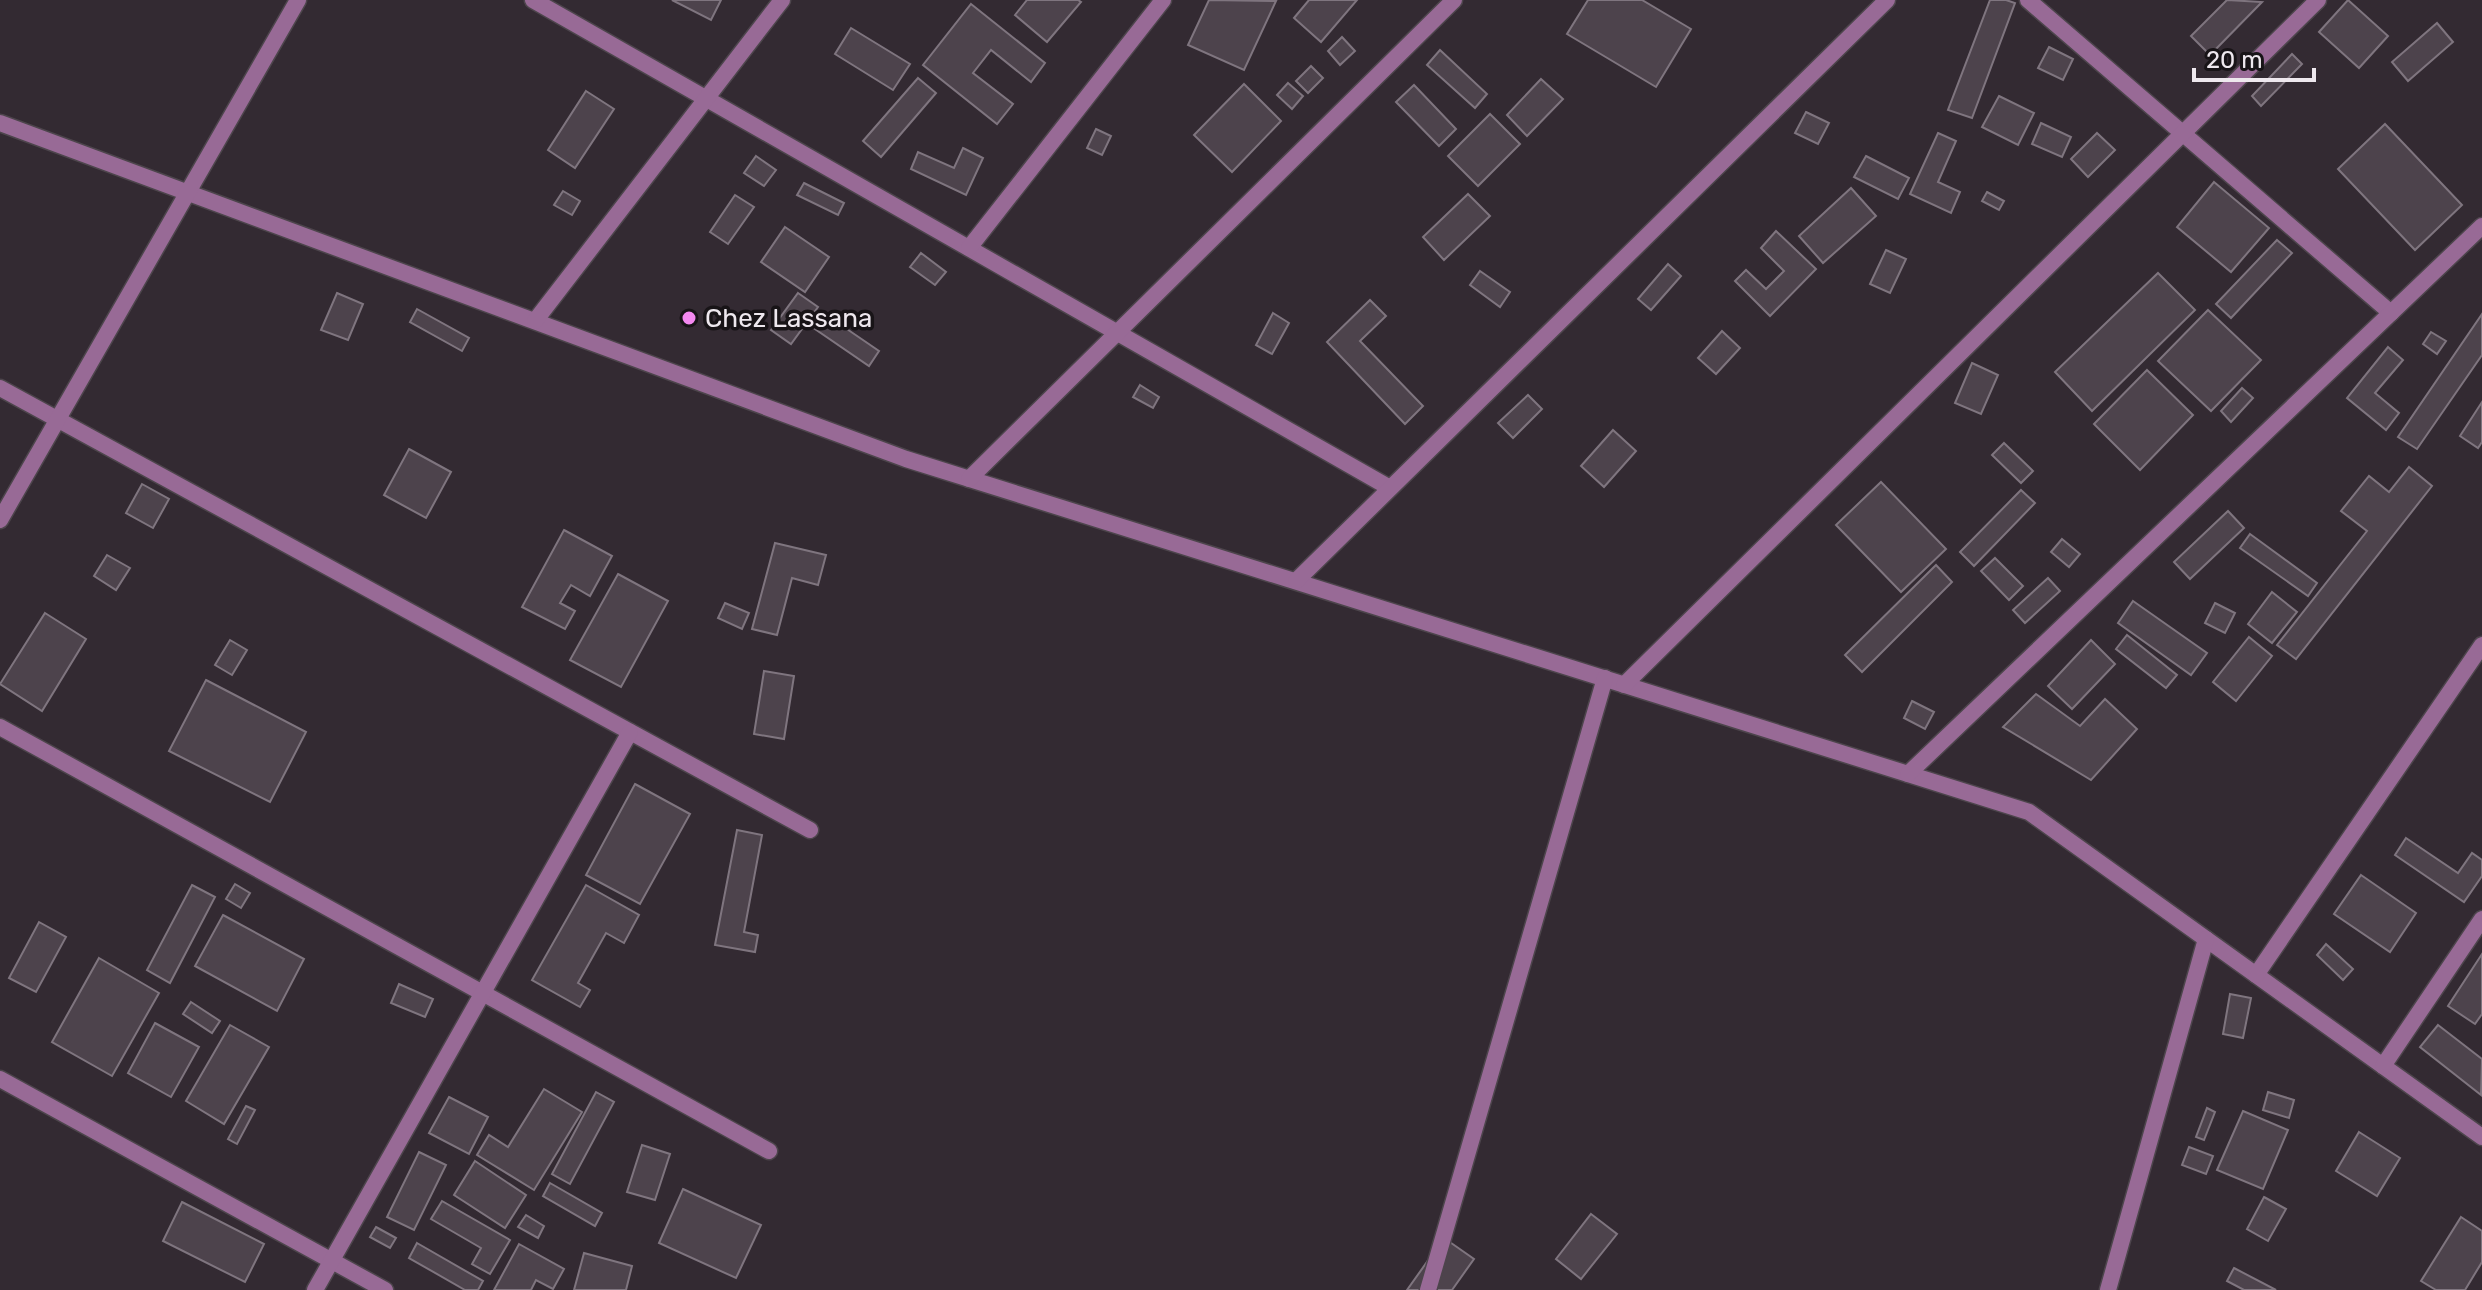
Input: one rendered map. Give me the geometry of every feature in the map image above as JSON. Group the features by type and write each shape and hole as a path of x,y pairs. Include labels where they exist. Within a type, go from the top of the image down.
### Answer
{"street":[{"path":"0,520 298,0"},
{"path":"533,0 1390,488"},
{"path":"535,321 782,0"},
{"path":"969,248 1163,0"},
{"path":"969,479 1454,0"},
{"path":"1296,581 1887,0"},
{"path":"2028,0 2391,313"},
{"path":"1624,685 2318,0"},
{"path":"0,123 906,459 2029,812 2482,1137"},
{"path":"1908,774 2482,226"},
{"path":"0,388 810,830"},
{"path":"2256,975 2482,645"},
{"path":"1428,1290 1605,678"},
{"path":"0,727 769,1151"},
{"path":"315,1290 630,732"},
{"path":"2383,1066 2482,919"},
{"path":"2108,1290 2206,939"},
{"path":"0,1079 385,1290"}],"building":[{"path":"672,0 721,0 711,20"},
{"path":"1027,0 1081,2 1047,42 1015,15"},
{"path":"1209,0 1276,1 1244,70 1188,45"},
{"path":"1309,0 1357,0 1321,42 1294,18"},
{"path":"1588,0 1642,0 1691,29 1656,87 1567,34"},
{"path":"1990,0 2015,3 1972,118 1948,110"},
{"path":"2227,0 2262,2 2210,55 2191,36"},
{"path":"2348,0 2388,36 2359,68 2319,32"},
{"path":"971,4 1045,63 1031,82 991,50 973,73 1013,104 997,124 923,65"},
{"path":"2437,23 2453,42 2408,81 2392,62"},
{"path":"851,28 910,64 893,90 835,54"},
{"path":"1342,37 1355,51 1340,65 1328,51"},
{"path":"2049,47 2073,59 2063,80 2038,68"},
{"path":"1440,50 1487,94 1475,108 1427,65"},
{"path":"2292,54 2302,64 2261,106 2252,96"},
{"path":"1311,66 1323,78 1308,93 1296,81"},
{"path":"918,78 936,93 881,157 863,141"},
{"path":"1541,79 1563,99 1527,136 1507,115"},
{"path":"1288,83 1303,96 1292,109 1277,95"},
{"path":"1244,84 1281,121 1232,172 1194,135"},
{"path":"1414,85 1456,129 1439,146 1396,102"},
{"path":"586,91 614,109 575,168 548,150"},
{"path":"1999,96 2034,113 2018,145 1982,127"},
{"path":"1806,112 1829,123 1818,144 1795,133"},
{"path":"1490,114 1520,144 1478,186 1448,156"},
{"path":"2041,123 2071,137 2062,157 2032,144"},
{"path":"2385,124 2462,205 2415,250 2338,169"},
{"path":"1096,129 1111,136 1102,155 1087,148"},
{"path":"1938,133 1956,141 1938,182 1960,192 1951,213 1910,194"},
{"path":"2097,133 2115,150 2088,177 2071,159"},
{"path":"963,148 983,158 966,195 911,169 918,152 954,168"},
{"path":"756,156 776,170 764,186 744,173"},
{"path":"1866,156 1909,178 1898,199 1854,177"},
{"path":"2214,182 2269,228 2231,272 2177,227"},
{"path":"804,183 844,203 838,215 797,195"},
{"path":"1851,188 1876,216 1823,263 1799,236"},
{"path":"563,191 580,201 572,215 554,205"},
{"path":"1987,192 2004,201 1999,210 1982,201"},
{"path":"1468,194 1490,216 1444,260 1423,237"},
{"path":"735,195 754,207 728,244 710,232"},
{"path":"785,227 829,257 805,292 761,262"},
{"path":"1776,231 1816,269 1770,316 1735,281 1746,270 1766,289 1784,271 1761,248"},
{"path":"2277,240 2292,253 2231,318 2216,304"},
{"path":"1886,250 1906,259 1890,293 1870,284"},
{"path":"921,253 946,272 935,285 910,267"},
{"path":"1668,264 1681,276 1651,310 1638,299"},
{"path":"1480,271 1510,292 1500,307 1470,285"},
{"path":"2158,273 2195,310 2092,411 2055,372"},
{"path":"337,293 363,304 348,340 321,330"},
{"path":"798,293 818,307 791,344 771,330"},
{"path":"1370,300 1386,316 1360,341 1423,406 1405,424 1327,342"},
{"path":"417,309 469,338 462,351 410,322"},
{"path":"2208,310 2261,360 2211,411 2158,361"},
{"path":"822,312 879,351 869,366 812,327"},
{"path":"1273,313 1289,323 1272,354 1256,345"},
{"path":"2482,314 2482,355 2417,449 2398,437"},
{"path":"1722,331 1740,348 1716,374 1698,358"},
{"path":"2431,332 2446,341 2437,354 2423,344"},
{"path":"2388,347 2403,360 2375,393 2399,413 2386,430 2347,398"},
{"path":"1972,363 1998,375 1981,414 1955,403"},
{"path":"2147,370 2193,415 2140,470 2094,424"},
{"path":"1140,385 1159,397 1153,408 1133,397"},
{"path":"2242,388 2253,398 2231,422 2221,411"},
{"path":"1528,395 1542,409 1513,438 1498,423"},
{"path":"2482,402 2482,442 2478,448 2460,436"},
{"path":"1613,430 1636,451 1604,487 1581,466"},
{"path":"2004,443 2033,471 2021,483 1992,455"},
{"path":"409,449 451,472 426,518 384,495"},
{"path":"2409,467 2432,486 2296,659 2277,645 2367,531 2341,511 2369,476 2389,492"},
{"path":"1881,482 1946,549 1901,592 1836,525"},
{"path":"142,484 169,499 153,528 126,513"},
{"path":"2021,490 2035,503 1974,566 1960,552"},
{"path":"2228,511 2244,528 2190,579 2174,562"},
{"path":"564,530 612,556 590,596 571,585 560,603 575,611 565,629 522,607"},
{"path":"2250,534 2317,583 2308,596 2240,548"},
{"path":"2062,539 2080,554 2069,567 2051,552"},
{"path":"775,543 826,555 818,585 792,578 777,635 752,629"},
{"path":"107,555 130,568 116,590 94,576"},
{"path":"1995,558 2023,586 2009,600 1981,571"},
{"path":"1936,565 1952,582 1862,672 1845,655"},
{"path":"618,574 668,601 621,687 570,660"},
{"path":"2048,578 2060,591 2025,623 2013,610"},
{"path":"2272,592 2297,612 2272,643 2248,624"},
{"path":"2133,601 2207,653 2191,675 2118,623"},
{"path":"725,603 749,613 742,629 718,618"},
{"path":"2215,603 2235,613 2225,633 2205,623"},
{"path":"45,613 86,639 42,711 0,684"},
{"path":"2127,635 2177,675 2166,688 2116,649"},
{"path":"2249,637 2272,656 2236,701 2213,682"},
{"path":"230,640 247,650 232,675 215,665"},
{"path":"2091,640 2115,664 2072,709 2048,686"},
{"path":"764,671 794,676 784,739 754,734"},
{"path":"206,680 306,732 270,802 169,751"},
{"path":"2036,694 2080,726 2105,699 2137,729 2091,780 2003,727"},
{"path":"1912,701 1934,712 1925,729 1904,718"},
{"path":"635,784 690,814 640,904 586,875"},
{"path":"737,830 762,835 744,932 758,935 755,952 715,945"},
{"path":"2406,838 2458,873 2472,853 2482,860 2482,876 2464,902 2395,855"},
{"path":"2361,875 2416,913 2390,952 2334,914"},
{"path":"235,884 250,893 241,908 226,899"},
{"path":"192,885 215,897 170,983 147,970"},
{"path":"586,885 639,915 624,943 606,933 578,983 590,990 580,1007 532,980"},
{"path":"223,915 304,959 277,1011 195,966"},
{"path":"39,922 66,937 36,992 9,978"},
{"path":"2326,944 2353,969 2343,980 2317,955"},
{"path":"2482,954 2482,1014 2475,1024 2448,1006"},
{"path":"99,958 159,993 112,1076 52,1042"},
{"path":"399,984 433,999 425,1017 391,1003"},
{"path":"2230,994 2251,998 2243,1038 2223,1034"},
{"path":"191,1002 220,1021 212,1033 183,1014"},
{"path":"155,1023 199,1047 171,1097 128,1073"},
{"path":"230,1025 269,1047 224,1124 186,1101"},
{"path":"2438,1025 2482,1059 2481,1095 2420,1047"},
{"path":"544,1089 582,1112 534,1190 477,1155 489,1135 508,1147"},
{"path":"596,1092 614,1102 570,1184 552,1174"},
{"path":"2268,1092 2294,1100 2289,1118 2263,1110"},
{"path":"449,1097 488,1117 469,1154 429,1133"},
{"path":"246,1106 255,1110 237,1144 228,1139"},
{"path":"2207,1108 2215,1112 2204,1140 2196,1137"},
{"path":"2243,1111 2288,1130 2263,1189 2217,1170"},
{"path":"2359,1132 2400,1158 2377,1196 2336,1171"},
{"path":"642,1145 670,1154 655,1200 627,1192"},
{"path":"2189,1147 2213,1156 2206,1174 2182,1165"},
{"path":"419,1152 446,1165 414,1230 387,1217"},
{"path":"475,1161 526,1195 505,1228 454,1195"},
{"path":"550,1183 602,1213 595,1226 543,1196"},
{"path":"683,1189 761,1225 736,1278 659,1243"},
{"path":"2264,1197 2286,1209 2268,1241 2247,1229"},
{"path":"442,1201 510,1240 490,1274 472,1264 481,1248 431,1219"},
{"path":"182,1202 264,1244 245,1282 163,1241"},
{"path":"1591,1214 1617,1234 1581,1279 1556,1259"},
{"path":"526,1215 544,1226 538,1238 518,1227"},
{"path":"2461,1217 2482,1231 2482,1262 2465,1290 2436,1290 2421,1281"},
{"path":"376,1227 396,1238 390,1248 370,1237"},
{"path":"1444,1238 1474,1259 1452,1290 1407,1290"},
{"path":"417,1243 483,1281 478,1290 465,1290 409,1258"},
{"path":"519,1244 564,1269 553,1289 536,1280 531,1290 494,1290"},
{"path":"584,1253 632,1266 626,1290 574,1290"},
{"path":"2234,1268 2276,1290 2244,1290 2227,1281"}],"place":[{"name":"Chez Lassana","path":"689,318"}]}
